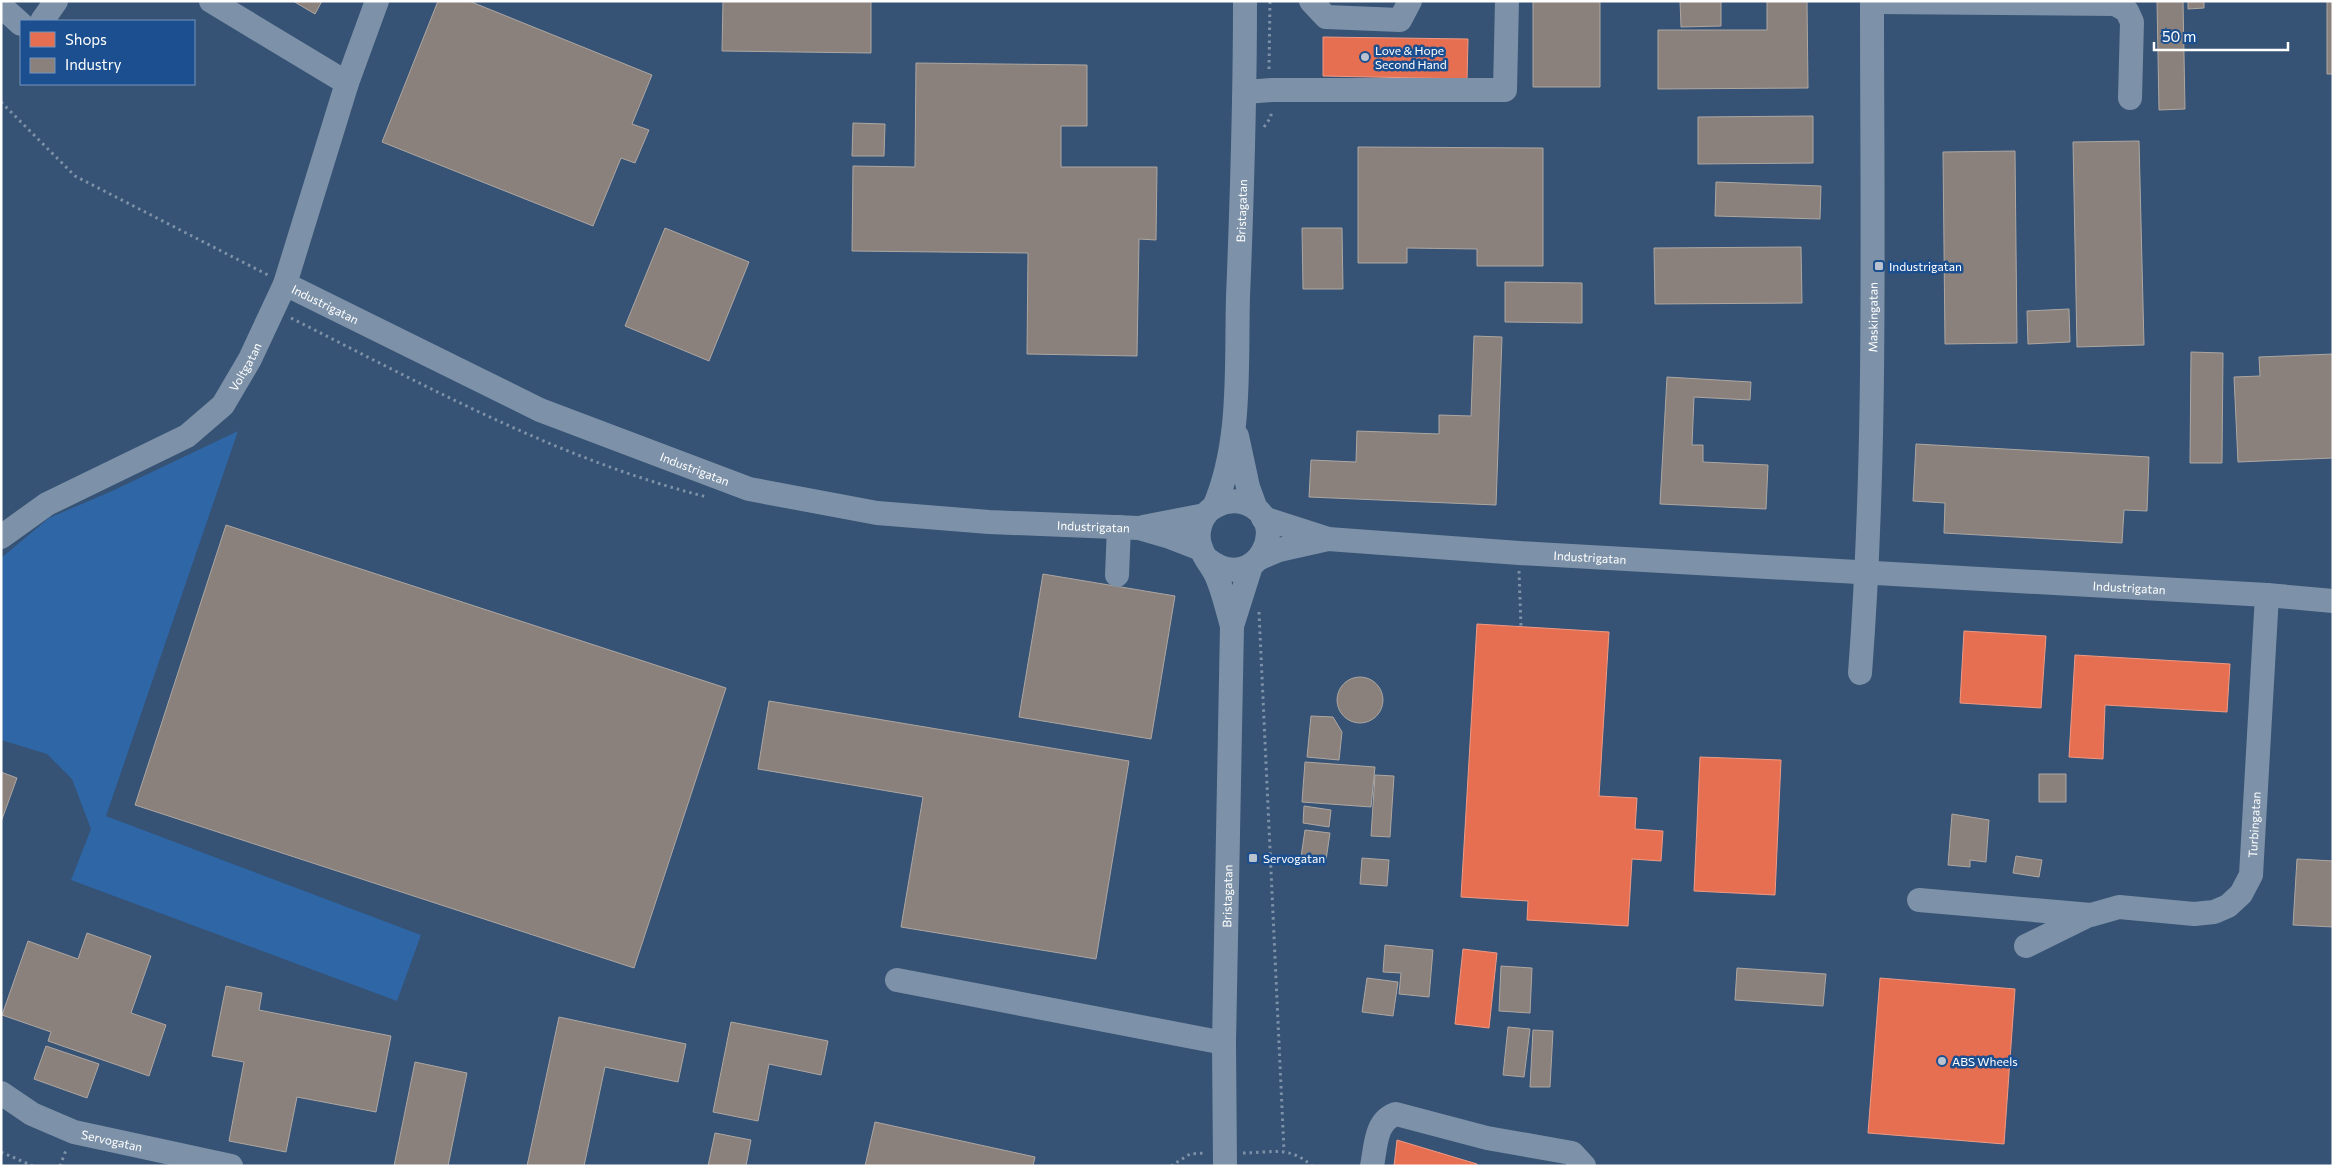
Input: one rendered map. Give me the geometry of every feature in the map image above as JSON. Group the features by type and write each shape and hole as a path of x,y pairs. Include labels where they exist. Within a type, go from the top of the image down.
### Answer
{"street":[{"path":"43,20 56,1"},
{"path":"211,1 347,83"},
{"name":"Voltgatan","path":"1,537 46,504 187,436 223,405 237,383 272,281 377,1"},
{"name":"Bristagatan","path":"1225,1166 1224,1043 1232,626 1217,576 1204,554 1198,538 1200,526 1222,488 1234,422 1245,92 1245,1"},
{"path":"1311,1 1326,17 1400,20 1410,1"},
{"path":"1245,92 1272,90 1505,90 1508,1"},
{"path":"1872,2 2115,4 2127,11 2132,22 2130,98"},
{"name":"Maskingatan","path":"1860,673 1868,572 1872,436 1872,2"},
{"path":"1,6 20,23"},
{"name":"Industrigatan","path":"272,281 540,410 749,489 877,513 989,522 1129,528 1170,537 1204,554"},
{"name":"Bristagatan","path":"1232,626 1256,562 1266,548 1268,538 1248,487 1234,422"},
{"path":"1210,511 1225,502 1237,501 1260,514"},
{"name":"Industrigatan","path":"1129,528 1210,511"},
{"name":"Industrigatan","path":"1260,514 1328,539 1519,553 2267,595 2333,601"},
{"path":"1117,575 1129,528"},
{"name":"Industrigatan","path":"1256,562 1279,550 1328,539"},
{"path":"1204,554 1217,567 1228,570 1240,570 1256,562"},
{"name":"Turbingatan","path":"2026,946 2091,914 2119,907 2194,914 2214,912 2228,906 2241,894 2250,874 2267,595"},
{"name":"Turbingatan","path":"1919,900 2091,914"},
{"path":"897,980 1224,1043"},
{"name":"Servogatan","path":"1,1093 32,1114 74,1132 232,1166"},
{"path":"1372,1166 1380,1124 1386,1117 1396,1114 1487,1138 1572,1153 1584,1166"}],"path":[{"path":"1,102 75,176 272,281"},
{"path":"1519,553 1521,627"},
{"path":"1284,1151 1294,1153 1312,1166"},
{"path":"1,1152 33,1166"}],"shaded area":[{"path":"238,431 106,816 421,935 397,1001 71,880 91,829 72,779 47,754 1,740 1,558 49,518 112,491"}],"building: Shops":[{"path":"1323,37 1468,39 1467,79 1323,76"},
{"path":"1477,624 1609,632 1599,796 1637,798 1635,829 1663,831 1661,861 1632,859 1628,926 1527,920 1528,901 1461,897"},
{"path":"1964,631 2046,636 2041,708 1960,703"},
{"path":"2075,655 2230,664 2227,712 2105,705 2103,759 2069,757"},
{"path":"1700,757 1781,760 1775,895 1694,891"},
{"path":"1463,949 1497,953 1489,1028 1455,1024"},
{"name":"ABS Wheels","path":"1880,978 2015,989 2004,1144 1868,1133"},
{"path":"1397,1140 1477,1164 1477,1166 1394,1166"}],"building: Industry":[{"path":"293,1 322,1 315,14"},
{"path":"438,1 469,1 652,75 632,124 649,130 635,163 621,158 593,226 382,142"},
{"path":"723,1 871,1 871,53 722,51"},
{"path":"1533,1 1600,1 1600,87 1533,87"},
{"path":"1680,1 1721,1 1721,26 1681,27"},
{"path":"1767,1 1807,1 1808,88 1658,89 1658,30 1767,30"},
{"path":"2157,1 2183,1 2185,109 2159,110"},
{"path":"2188,1 2204,1 2204,8 2188,9"},
{"path":"2327,1 2333,1 2333,74 2327,74"},
{"path":"916,63 1087,65 1087,126 1061,126 1061,167 1157,167 1156,240 1139,239 1137,356 1027,354 1028,253 852,251 853,166 915,167"},
{"path":"1813,116 1813,163 1698,164 1698,117"},
{"path":"853,123 885,124 884,156 852,156"},
{"path":"2139,141 2144,345 2077,347 2073,142"},
{"path":"1358,147 1543,148 1543,266 1477,266 1477,249 1407,248 1407,263 1358,263"},
{"path":"2015,151 2017,343 1945,344 1943,152"},
{"path":"1716,182 1821,186 1820,219 1715,216"},
{"path":"665,228 749,262 709,361 625,326"},
{"path":"1302,228 1342,228 1343,289 1303,289"},
{"path":"1801,247 1802,303 1655,304 1654,248"},
{"path":"1505,282 1582,283 1582,323 1505,322"},
{"path":"2069,309 2070,342 2028,344 2027,311"},
{"path":"1474,336 1502,337 1496,505 1309,497 1311,460 1356,462 1357,431 1439,434 1439,415 1471,416"},
{"path":"2191,352 2223,353 2222,463 2190,463"},
{"path":"2333,354 2333,458 2238,462 2234,377 2260,376 2259,357"},
{"path":"1667,377 1751,382 1750,400 1694,397 1692,445 1703,445 1703,462 1768,465 1766,509 1660,504"},
{"path":"1916,444 2149,457 2147,511 2124,510 2122,543 1944,533 1945,503 1913,501"},
{"path":"226,525 726,688 634,968 135,805"},
{"path":"1043,574 1175,596 1151,739 1019,717"},
{"path":"1360,677 1373,681 1379,687 1383,700 1379,713 1373,719 1360,723 1347,719 1341,713 1337,700 1341,687 1347,681"},
{"path":"769,701 1129,761 1096,959 901,927 923,797 758,769"},
{"path":"1311,716 1333,717 1342,732 1339,760 1307,757"},
{"path":"1305,762 1375,767 1371,807 1302,802"},
{"path":"1,772 17,778 1,822"},
{"path":"2039,774 2066,774 2066,802 2039,802"},
{"path":"1375,775 1394,776 1390,837 1371,836"},
{"path":"1304,806 1331,810 1329,827 1303,823"},
{"path":"1952,814 1989,820 1986,862 1970,860 1970,867 1948,865"},
{"path":"1305,830 1330,833 1326,860 1301,857"},
{"path":"2016,856 2042,860 2039,877 2013,873"},
{"path":"1362,858 1389,860 1387,886 1360,884"},
{"path":"2297,859 2333,861 2333,927 2293,925"},
{"path":"87,933 151,956 131,1013 166,1025 149,1076 48,1041 51,1032 2,1015 28,941 78,959"},
{"path":"1385,945 1433,950 1429,997 1399,994 1401,973 1383,972"},
{"path":"1501,966 1532,968 1530,1013 1499,1011"},
{"path":"1737,968 1826,974 1823,1006 1735,1000"},
{"path":"1367,978 1398,982 1393,1016 1362,1012"},
{"path":"226,986 262,993 259,1010 391,1036 376,1112 297,1097 286,1152 229,1141 244,1062 212,1056"},
{"path":"559,1017 686,1044 678,1082 605,1067 584,1166 527,1166"},
{"path":"731,1022 828,1041 821,1075 769,1064 758,1121 713,1112"},
{"path":"1508,1027 1530,1029 1524,1077 1503,1075"},
{"path":"1533,1030 1553,1031 1550,1087 1530,1087"},
{"path":"46,1046 99,1064 87,1098 34,1079"},
{"path":"415,1062 467,1073 448,1166 394,1166"},
{"path":"875,1122 1035,1157 1033,1166 865,1166"},
{"path":"715,1133 751,1140 746,1166 708,1166"}],"place":[{"name":"Love & Hope Second Hand","path":"1365,57"},
{"name":"Industrigatan","path":"1879,266"},
{"name":"Servogatan","path":"1253,858"},
{"name":"ABS Wheels","path":"1942,1061"}]}
